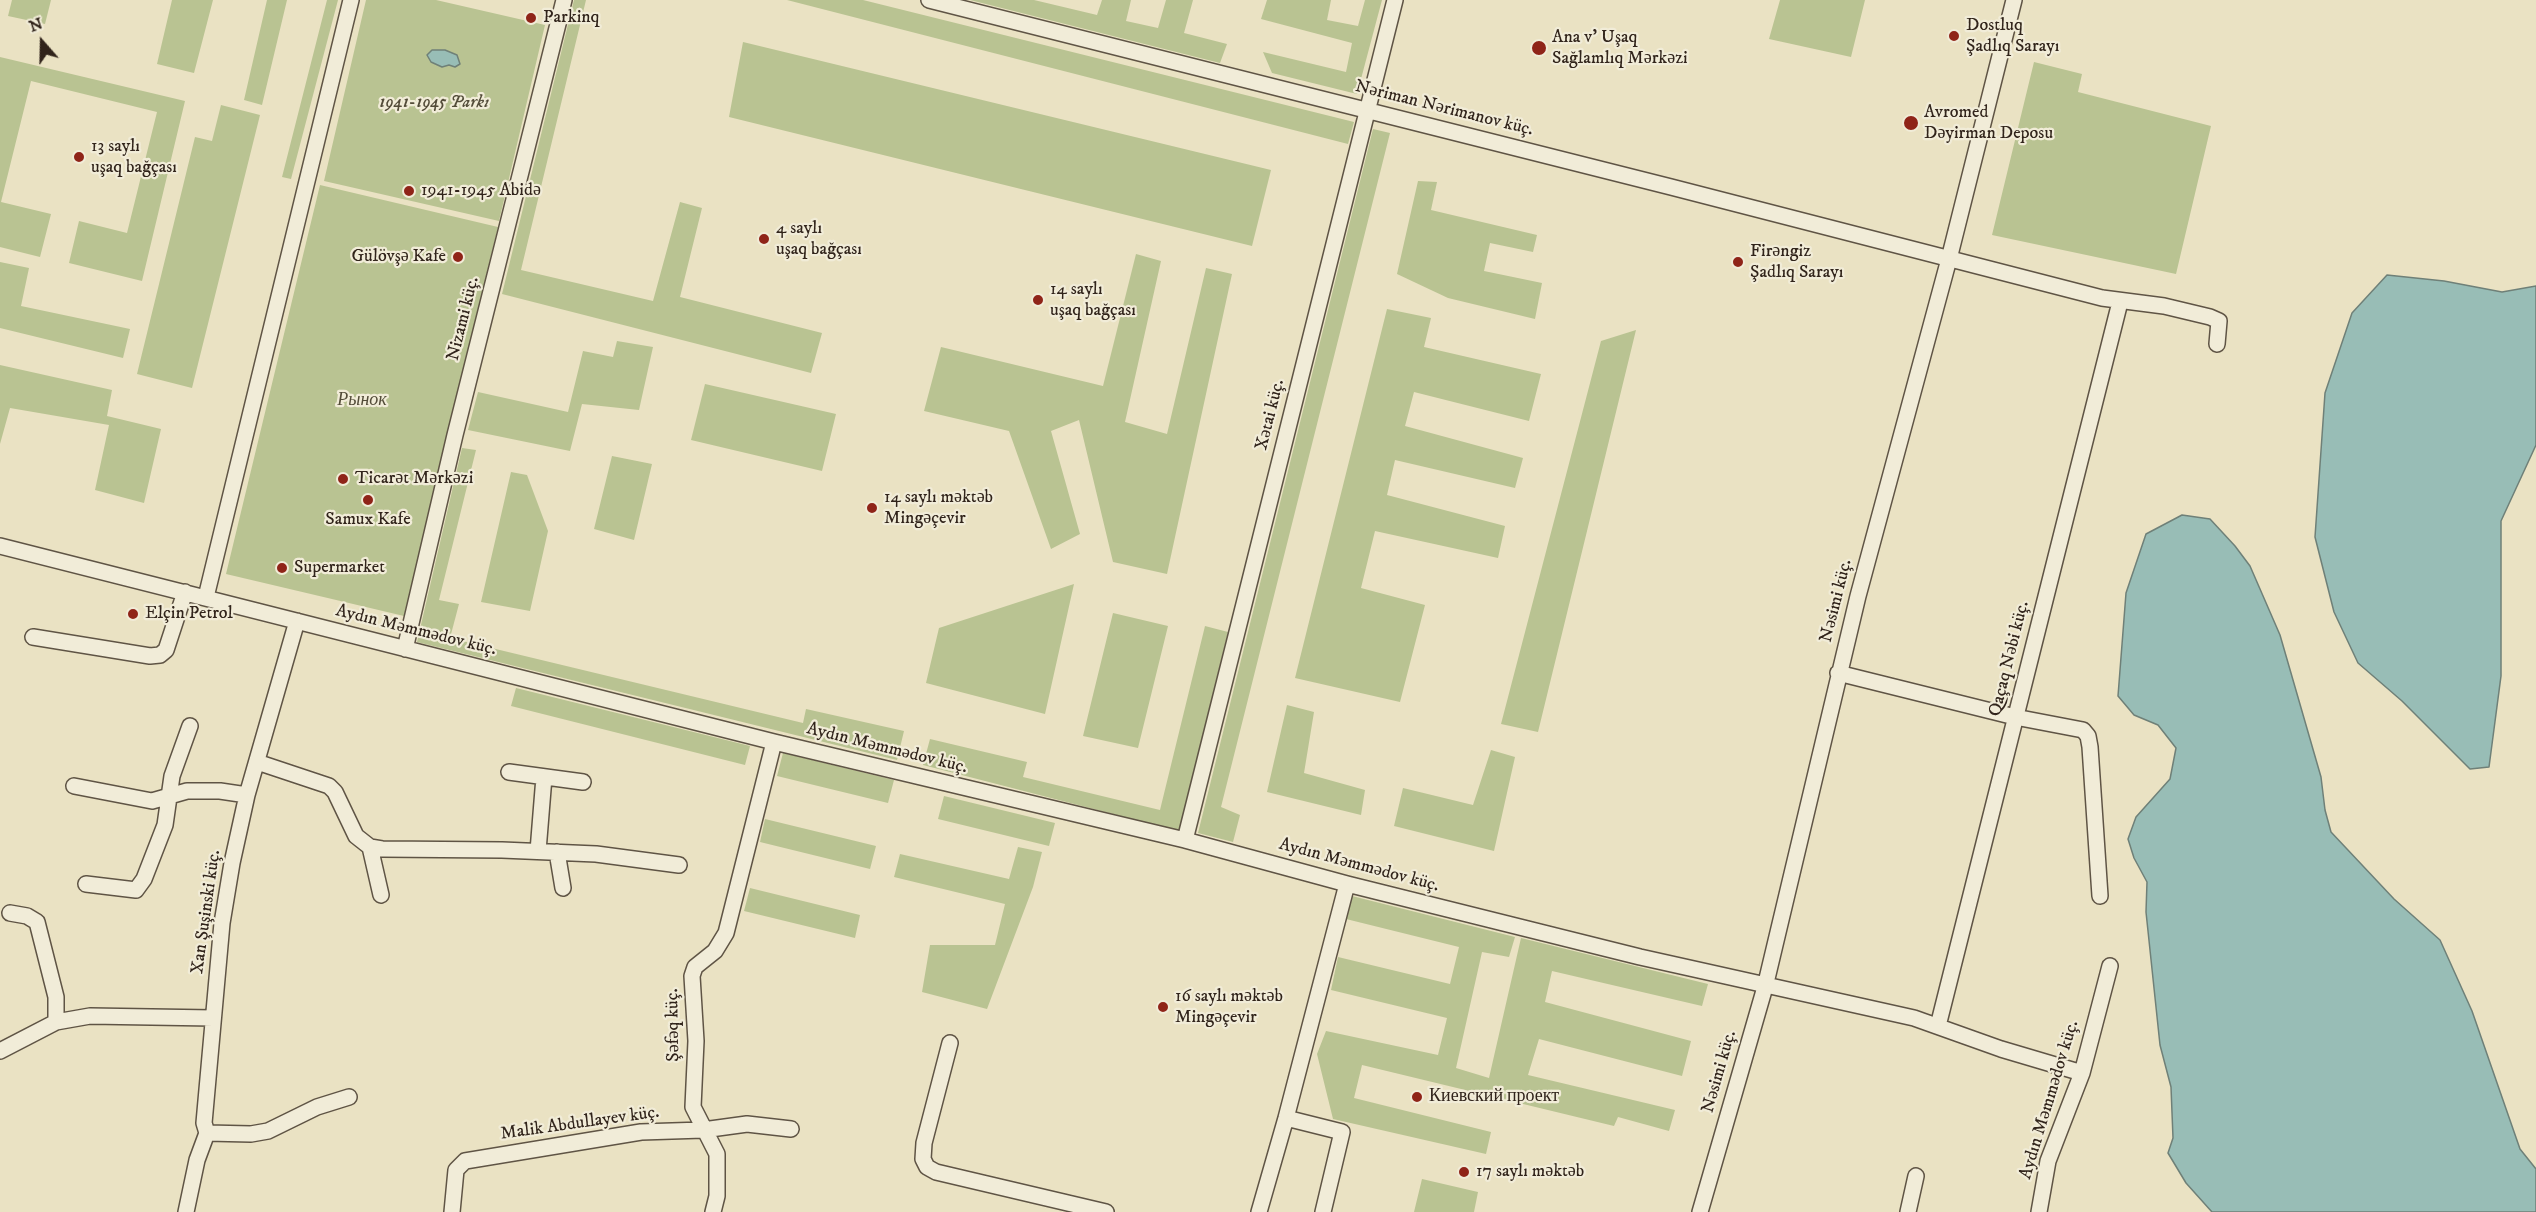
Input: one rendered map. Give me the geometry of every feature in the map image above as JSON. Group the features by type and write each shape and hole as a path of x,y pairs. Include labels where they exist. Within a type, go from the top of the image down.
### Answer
{"street":[{"path":"206,597 351,0"},
{"name":"Nizami küç.","path":"405,649 455,435 564,0"},
{"name":"Nəriman Nərimanov küç.","path":"929,0 2120,302 2164,306 2210,317 2219,321 2217,344"},
{"name":"Xətai küç.","path":"1185,840 1395,0"},
{"name":"Nəsimi küç.","path":"1706,1211 1765,987 1839,673 1949,259 2014,0"},
{"name":"Qaçaq Nəbi küç.","path":"1938,1026 2120,302"},
{"name":"Aydın Məmmədov küç.","path":"0,546 774,742 1185,840 1347,884 1765,987 1914,1018 2001,1049 2082,1073"},
{"path":"33,637 150,657 160,655 166,650 185,592"},
{"name":"Xan Şuşinski küç.","path":"186,1212 197,1160 207,1133 204,1123 222,923 248,795 297,621"},
{"path":"1839,673 2015,717 2084,730 2088,736 2100,896"},
{"path":"86,884 136,890 144,879 165,825 175,763 190,726"},
{"name":"Şəfəq küç.","path":"714,1212 717,1196 717,1154 693,1107 696,1041 692,976 695,967 715,951 726,933 774,742"},
{"path":"258,762 329,786 335,792 356,836 370,847 596,854 679,865"},
{"path":"509,772 583,782"},
{"path":"538,851 544,777"},
{"path":"74,786 143,800 170,797 187,791 220,791 248,795"},
{"path":"370,847 381,895"},
{"path":"557,852 563,888"},
{"path":"1259,1212 1347,884"},
{"path":"10,913 27,916 37,922 56,997 57,1022"},
{"name":"Aydın Məmmədov küç.","path":"2039,1212 2048,1161 2082,1073 2110,966"},
{"path":"0,1051 57,1022 90,1016 213,1018"},
{"path":"950,1043 924,1143 923,1159 927,1167 936,1172 1106,1212"},
{"path":"207,1133 251,1134 268,1131 317,1107 349,1097"},
{"path":"1286,1118 1342,1132 1323,1212"},
{"name":"Malik Abdullayev küç.","path":"452,1212 456,1170 465,1161 615,1135 703,1130 747,1124 791,1129"},
{"path":"1908,1212 1916,1176"}],"green space":[{"path":"12,0 51,0 45,24 8,16"},
{"path":"172,0 213,0 194,73 157,64"},
{"path":"267,0 287,0 262,105 244,100"},
{"path":"327,0 338,0 291,179 282,177"},
{"name":"1941-1945 Parkı","path":"366,0 436,0 545,25 499,221 324,181"},
{"path":"574,0 586,0 521,270 653,301 680,202 702,208 680,297 822,333 811,373 502,294"},
{"path":"787,0 863,0 1354,122 1348,144"},
{"path":"970,0 1034,0 1097,15 1102,0 1131,0 1126,21 1158,28 1166,0 1193,0 1184,33 1227,44 1220,63"},
{"path":"1267,0 1331,0 1327,20 1358,26 1365,0 1382,0 1357,94 1272,73 1263,52 1346,72 1352,43 1261,19"},
{"path":"1780,0 1865,0 1851,57 1769,39"},
{"path":"743,42 1271,170 1252,246 729,117"},
{"path":"0,57 185,101 142,281 69,263 79,221 127,233 157,112 31,81 1,202 51,214 40,257 0,247"},
{"path":"2034,62 2082,74 2078,92 2211,126 2176,274 1992,235"},
{"path":"221,105 260,115 192,388 137,374 195,137 212,141"},
{"path":"1373,129 1390,133 1221,807 1240,815 1233,842 1198,833"},
{"path":"1418,181 1437,182 1431,210 1537,235 1533,252 1490,243 1484,271 1542,283 1535,319 1448,298 1397,274"},
{"name":"Рынок","path":"320,185 498,227 404,616 226,574"},
{"path":"1136,254 1161,261 1125,422 1167,434 1206,268 1232,274 1167,574 1113,562 1079,420 1051,431 1080,534 1051,549 1009,431 924,411 941,347 1103,386"},
{"path":"0,262 29,268 21,306 130,329 123,358 0,328"},
{"path":"1387,309 1431,318 1424,347 1541,374 1529,421 1414,392 1405,426 1523,458 1515,488 1395,460 1387,495 1505,526 1498,558 1375,531 1361,588 1425,605 1400,702 1295,678"},
{"path":"1636,330 1538,732 1501,724 1601,341"},
{"path":"617,341 653,347 639,410 582,404 570,451 468,430 478,392 568,412 583,351 613,357"},
{"path":"0,365 112,390 107,416 161,429 144,503 95,490 109,425 10,408 0,444"},
{"path":"705,384 836,414 822,471 691,440"},
{"path":"462,448 476,450 439,600 459,604 450,638 803,723 806,709 904,731 897,760 417,642"},
{"path":"612,456 652,464 634,540 594,529"},
{"path":"511,472 527,475 548,531 530,611 481,602"},
{"path":"1074,584 1045,714 926,683 939,628"},
{"path":"1113,613 1168,626 1138,748 1083,736"},
{"path":"1205,626 1228,632 1179,831 923,765 930,739 1027,762 1023,777 1160,810"},
{"path":"516,688 750,746 745,765 511,706"},
{"path":"1287,705 1314,712 1304,773 1365,790 1361,815 1267,792"},
{"path":"1491,750 1515,757 1494,851 1394,826 1403,788 1473,805"},
{"path":"783,753 894,780 888,803 777,776"},
{"path":"944,796 1055,823 1049,846 938,819"},
{"path":"765,819 876,846 870,869 760,842"},
{"path":"1018,847 1042,852 1033,887 987,1009 922,992 930,945 995,945 1005,904 894,877 900,854 1009,879"},
{"path":"750,888 860,915 855,938 744,911"},
{"path":"1352,896 1515,937 1509,957 1482,952 1456,1068 1489,1078 1521,938 1708,984 1702,1006 1552,971 1545,1002 1691,1041 1682,1076 1539,1039 1528,1075 1675,1110 1669,1131 1618,1117 1614,1126 1362,1065 1354,1098 1491,1132 1486,1154 1333,1119 1317,1054 1326,1031 1438,1055 1447,1018 1331,990 1338,957 1450,984 1459,947 1346,919"},
{"path":"1422,1179 1478,1192 1474,1212 1414,1212"}],"water":[{"path":"432,50 445,50 457,55 460,64 455,67 449,65 442,67 431,62 427,55"},
{"path":"2387,275 2444,281 2502,292 2536,286 2536,445 2501,521 2501,676 2489,767 2470,769 2402,701 2358,663 2334,612 2315,537 2325,393 2352,313"},
{"path":"2182,515 2210,519 2250,566 2280,635 2321,777 2325,810 2331,832 2394,899 2440,940 2472,1011 2520,1149 2536,1169 2536,1212 2212,1212 2186,1183 2168,1153 2173,1138 2171,1087 2160,1045 2146,912 2147,882 2134,858 2128,839 2136,817 2170,779 2176,748 2158,725 2134,715 2118,696 2126,593 2146,534"}],"place":[{"name":"Parkinq","path":"531,18"},
{"name":"Dostluq Şadlıq Sarayı","path":"1954,36"},
{"name":"Ana v' Uşaq Sağlamlıq Mərkəzi","path":"1539,48"},
{"name":"Avromed Dəyirman Deposu","path":"1911,123"},
{"name":"13 saylı uşaq bağçası","path":"79,157"},
{"name":"1941-1945 Abidə","path":"409,191"},
{"name":"4 saylı uşaq bağçası","path":"764,239"},
{"name":"Gülövşə Kafe","path":"458,257"},
{"name":"Firəngiz Şadlıq Sarayı","path":"1738,262"},
{"name":"14 saylı uşaq bağçası","path":"1038,300"},
{"name":"Ticarət Mərkəzi","path":"343,479"},
{"name":"Samux Kafe","path":"368,500"},
{"name":"14 saylı məktəb Mingəçevir","path":"872,508"},
{"name":"Supermarket","path":"282,568"},
{"name":"Elçin Petrol","path":"133,614"},
{"name":"16 saylı məktəb Mingəçevir","path":"1163,1007"},
{"name":"Киевский проект","path":"1417,1097"},
{"name":"17 saylı məktəb","path":"1464,1172"}]}
